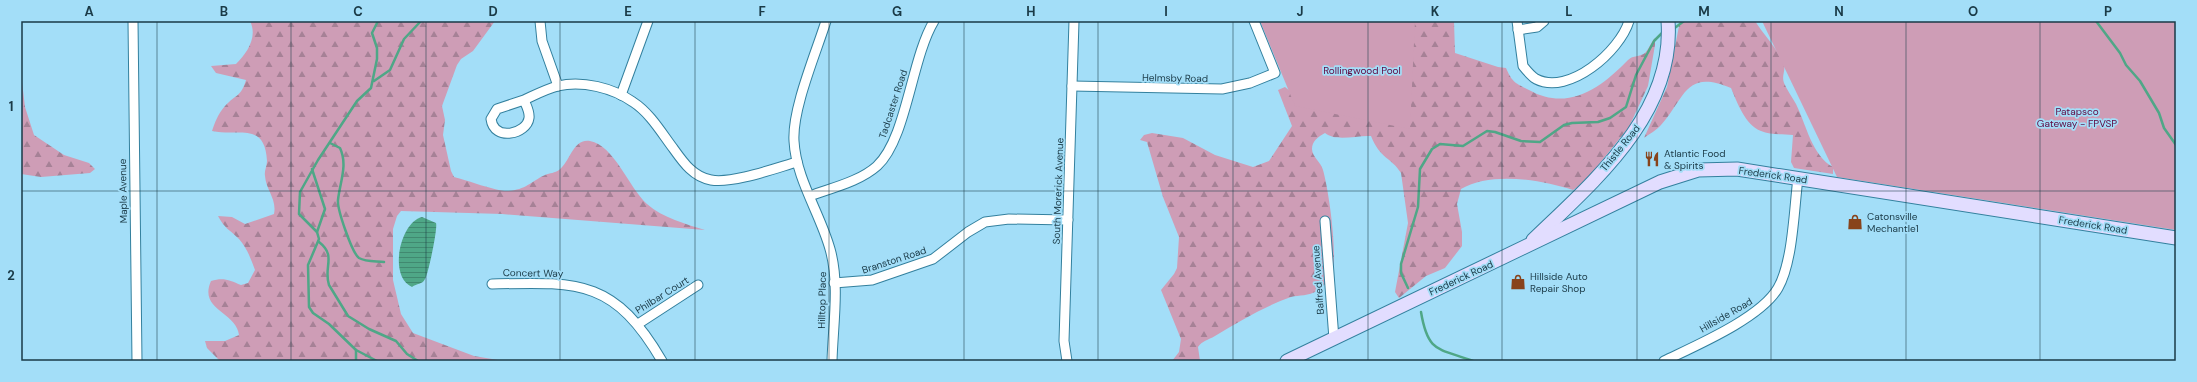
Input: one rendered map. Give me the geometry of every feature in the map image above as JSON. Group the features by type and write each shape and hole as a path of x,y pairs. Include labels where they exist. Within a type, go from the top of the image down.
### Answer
{"main road":[{"name":"Thistle Road","path":"1525,248 1587,189 1636,130 1645,115 1662,72 1668,50 1669,27"},
{"name":"Frederick Road","path":"1288,361 1660,182 1682,174 1715,168 1737,169 1798,178 2176,238"}],"street":[{"name":"Maple Avenue","path":"133,21 136,361"},
{"path":"540,21 542,41 558,86"},
{"path":"621,95 648,21"},
{"name":"Hilltop Place","path":"826,21 795,125 794,139 797,162 830,250 834,283 832,361"},
{"name":"Tadcaster Road","path":"810,196 866,173 884,158 895,137 925,41 934,21"},
{"name":"South Morerick Avenue","path":"1066,361 1064,341 1074,21"},
{"name":"Helmsby Road","path":"1072,86 1222,89 1250,83 1275,73 1254,21"},
{"path":"1544,21 1538,27 1518,26 1522,66 1536,79 1546,82 1567,79 1602,60 1620,40 1629,21"},
{"path":"524,100 529,112 528,124 523,128 510,133 504,134 494,130 491,119 497,109 558,86 583,84 609,90 634,102 650,118 686,165 700,177 711,180 729,180 797,162"},
{"name":"Hillside Road","path":"1664,361 1758,311 1778,289 1787,263 1798,178"},
{"name":"Branston Road","path":"834,283 872,280 933,259 968,232 986,222 1009,219 1068,220"},
{"name":"Balfred Avenue","path":"1325,221 1334,338"},
{"name":"Concert Way","path":"492,284 546,283 583,287 614,302 638,324 662,361"},
{"name":"Philbar Court","path":"638,324 698,285"}],"green space":[{"path":"250,21 495,21 473,51 461,59 457,65 442,106 445,120 443,135 451,171 454,177 502,191 519,189 545,175 559,170 580,143 590,141 599,144 614,158 640,197 653,209 675,220 705,230 502,214 401,211 397,216 393,229 393,280 401,314 413,333 474,356 504,361 220,361 207,348 205,341 225,341 239,335 237,327 214,305 210,298 208,291 211,281 219,279 241,285 248,283 255,270 244,246 225,226 218,216 232,217 245,224 274,214 275,209 273,199 267,186 265,172 267,161 265,148 261,140 248,133 212,131 220,112 240,93 246,80 216,73 211,66 236,64 240,60 252,39 253,33"},
{"name":"Rollingwood Pool","path":"1260,21 1415,21 1410,129 1295,106"},
{"path":"1367,21 1454,21 1455,53 1498,67 1506,68 1514,82 1520,86 1543,96 1557,99 1570,98 1595,88 1607,80 1630,58 1645,53 1655,38 1655,45 1648,86 1629,127 1584,183 1573,190 1546,183 1517,179 1502,179 1473,183 1461,189 1457,204 1462,232 1462,246 1445,268 1426,276 1399,298 1395,292 1408,223 1401,173 1382,154 1374,144 1371,136 1341,138 1330,136 1325,133 1320,136 1314,141 1312,152 1323,170 1330,207 1334,266 1332,275 1328,282 1314,293 1291,297 1271,305 1203,342 1198,347 1200,361 1172,361 1179,352 1181,339 1161,290 1177,268 1179,237 1163,197 1147,142 1140,140 1144,135 1152,133 1183,138 1215,155 1253,167 1269,161 1292,126 1278,90 1285,87 1302,101"},
{"path":"1680,21 1755,21 1777,51 1783,62 1784,83 1796,104 1810,139 1820,155 1833,167 1833,174 1794,168 1791,162 1793,135 1768,133 1755,128 1750,124 1742,112 1731,88 1716,83 1704,82 1695,84 1688,89 1661,125 1644,138 1667,87"},
{"name":"Patapsco Gateway - FPVSP","path":"1762,21 2176,21 2176,230 1837,177"},
{"path":"21,74 25,107 34,135 64,155 89,163 95,169 90,173 41,177 21,174"}],"shaded area":[{"path":"422,217 436,223 436,233 425,279 412,287 405,281 400,273 400,250 408,229 414,221"}],"waterway":[{"path":"377,361 356,350 329,324 313,313 309,307 308,265 319,239 317,232 299,214 300,192 318,160 357,101 371,88 377,59 377,48 372,33 378,21"},
{"path":"374,81 390,70 404,39 421,21"},
{"path":"1672,30 1684,21"},
{"path":"2096,21 2120,53 2126,65 2140,81 2159,113 2164,128 2176,145"},
{"path":"1408,288 1401,273 1401,264 1418,207 1420,169 1432,149 1440,144 1463,146 1487,131 1495,132 1521,141 1540,142 1564,125 1572,123 1598,122 1610,118 1626,107 1636,75 1654,41 1663,32"},
{"path":"330,143 340,148 342,154 343,174 338,205 353,248 359,258 368,261 384,262"},
{"path":"312,169 325,209 317,232"},
{"path":"319,242 327,252 327,273 329,285 348,316 369,329 396,341 407,354 418,361"},
{"path":"1421,312 1427,336 1432,343 1443,351 1473,361"},
{"path":"356,350 356,361"}],"place":[{"name":"Atlantic Food & Spirits","path":"1652,159"},
{"name":"Catonsville Mechantle1","path":"1855,222"},
{"name":"Hillside Auto Repair Shop","path":"1518,282"}]}
